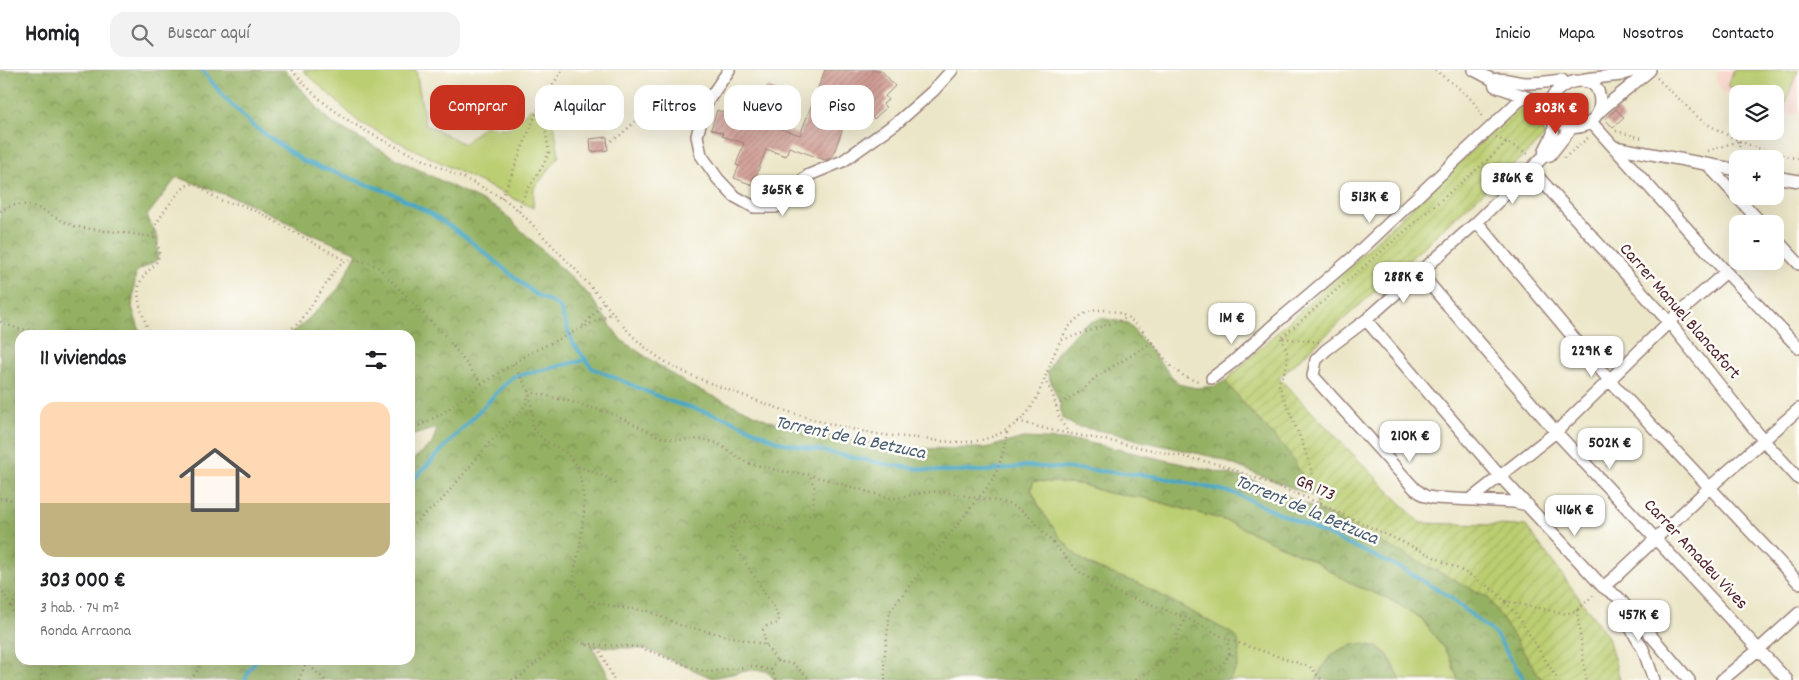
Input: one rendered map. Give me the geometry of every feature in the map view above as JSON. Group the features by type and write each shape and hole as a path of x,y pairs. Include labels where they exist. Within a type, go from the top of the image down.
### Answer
{"street":[{"path":"714,92 729,70"},
{"path":"699,130 697,136 701,155 718,179 734,196 754,207 776,207 789,191 809,175 844,161 899,121 933,91 952,70"},
{"path":"1474,70 1493,80 1496,86 1550,105"},
{"path":"1585,79 1621,75 1634,70"},
{"path":"1555,118 1572,127 1596,122 1650,70"},
{"path":"1493,80 1499,78 1509,81 1535,83 1573,77 1590,81 1598,90 1601,101 1596,122 1614,147 1726,272 1799,348"},
{"path":"1528,504 1425,496 1415,489 1313,376 1316,360 1420,273 1477,222 1542,158 1553,134 1555,118 1550,105 1552,91 1562,80"},
{"path":"1212,378 1234,362 1401,214 1524,96"},
{"path":"1542,158 1550,155 1572,127"},
{"path":"1614,147 1729,168"},
{"path":"1708,165 1754,215"},
{"name":"Carrer Manuel Blancafort","path":"1531,170 1669,322 1764,440 1799,479"},
{"path":"1784,179 1798,182"},
{"path":"1477,222 1609,380 1799,584"},
{"path":"1784,248 1799,264"},
{"path":"1471,499 1556,432 1669,322 1726,272"},
{"name":"Carrer Amadeu Vives","path":"1420,273 1556,432 1787,680"},
{"path":"1366,320 1500,476 1603,587 1625,617 1643,649 1654,680"},
{"path":"1603,587 1710,487 1799,409"},
{"path":"1603,587 1618,597 1689,680"},
{"path":"1722,680 1799,613"}],"path":[{"path":"292,70 322,100 358,128 502,198 518,210 590,285 637,340 674,368 738,394 804,417 879,434 936,440 986,439 1008,428 1028,412 1044,379 1051,358 1061,340 1074,322 1081,316 1100,310 1110,311 1136,323 1185,377 1198,381 1212,378"},
{"path":"553,85 563,70"},
{"path":"1435,70 1465,94 1480,110 1485,132 1542,158"},
{"path":"1650,70 1703,122 1739,141 1763,150 1799,159"},
{"path":"502,198 535,118"},
{"path":"1596,122 1624,134 1642,138"},
{"path":"608,142 618,137 634,123"},
{"path":"518,210 549,152 544,130"},
{"path":"1706,152 1739,141"},
{"path":"1739,141 1740,150"},
{"path":"1281,338 1507,143"},
{"path":"148,330 141,310 139,286 142,278 157,260 160,251 154,229 181,189 188,184 197,184 206,192 224,202 238,204 258,212 346,262 368,262 378,267 447,338 482,384"},
{"path":"0,210 13,204 35,206 73,225 94,230 155,236"},
{"path":"288,330 300,322 335,270 346,262"},
{"path":"582,327 604,302"},
{"path":"415,428 440,415 482,384 542,346 613,313"},
{"path":"1061,340 1127,318"},
{"path":"0,322 19,329 34,330"},
{"path":"1267,331 1281,338 1335,343"},
{"path":"1281,338 1287,349 1288,364 1278,382 1304,447 1322,505"},
{"path":"1056,406 1082,391 1096,377 1153,342"},
{"path":"513,364 529,392 532,428 545,441 565,452 578,466 610,479 616,484"},
{"path":"1044,379 1053,395 1060,420 1068,434"},
{"path":"529,392 603,410 660,438 709,440 726,447 751,464 781,471 810,474 890,498 938,491 1008,502 1024,511 1077,570 1093,581 1117,593 1186,618 1227,639 1310,667 1322,680"},
{"path":"415,523 442,500 490,442 522,410 527,402 529,392"},
{"name":"GR 173","path":"1018,421 1068,434 1142,447 1222,465 1322,505 1472,576 1495,590 1504,600 1521,621 1558,680"},
{"path":"885,680 884,661 890,611 989,486 999,470 1008,428"},
{"path":"578,466 584,506 580,546 574,573 575,583 587,600 616,607 648,611 680,624 766,645"},
{"path":"810,474 814,487 813,512 810,515 801,514 791,517 779,528 754,521 742,522 734,526 730,533 731,540 775,609 779,619 778,623 767,626 763,630 766,645 777,661 793,664 811,680"},
{"path":"0,498 15,500"},
{"path":"1504,600 1566,614 1577,610 1603,587"},
{"path":"0,588 12,606 15,616"},
{"path":"12,606 15,602"},
{"path":"1577,610 1586,680"},
{"path":"1136,680 1168,659 1176,650 1178,635 1186,618"},
{"path":"1189,680 1198,674 1222,668 1230,653 1227,639"},
{"path":"512,680 520,677 565,640 576,640 599,649 614,680"},
{"path":"586,644 639,647 696,669 710,672 751,666 771,670 777,680"},
{"path":"771,670 777,661"},
{"path":"40,665 42,674 40,680"},
{"path":"191,680 201,665"},
{"path":"299,680 305,665"},
{"path":"310,665 325,680"}],"shaded area":[{"path":"1718,70 1799,70 1799,115 1784,115 1784,85 1729,85 1729,95 1723,93 1715,79"}],"green space":[{"path":"0,70 285,70 330,122 401,161 500,210 589,295 621,340 688,385 770,421 849,439 908,449 985,448 1024,438 1081,441 1249,479 1316,509 1488,597 1542,680 1458,680 1450,657 1421,618 1389,599 1354,585 1314,561 1227,521 1145,498 1108,493 1080,484 1034,481 1031,489 1038,505 1059,536 1076,555 1091,566 1142,585 1231,633 1238,639 1238,661 1229,680 775,680 766,671 751,670 712,678 646,649 592,646 611,680 0,680"},
{"path":"303,70 416,70 425,124 430,127 430,130 437,130 464,144 480,130 525,130 525,114 531,108 535,109 535,130 555,130 559,156 534,188 533,208 360,123"},
{"path":"1734,70 1798,70 1784,106 1784,85 1729,85 1729,88 1727,87"},
{"path":"1520,106 1531,106 1541,117 1544,137 1279,378 1420,523 1526,526 1608,637 1620,680 1542,680 1488,597 1316,509 1317,498 1286,449 1225,381"},
{"path":"1101,318 1128,323 1178,384 1196,388 1215,386 1225,381 1286,449 1317,498 1214,457 1137,440 1123,435 1075,426 1062,418 1060,404 1047,372 1058,352 1082,326"},
{"path":"1034,481 1080,484 1108,493 1145,498 1227,521 1314,561 1354,585 1389,599 1421,618 1450,657 1458,680 1401,680 1390,658 1383,651 1371,646 1358,645 1342,649 1329,658 1324,664 1317,680 1229,680 1237,667 1239,657 1231,633 1142,585 1099,569 1076,555 1043,514 1031,489"},
{"path":"1359,644 1376,647 1386,654 1401,680 1317,680 1323,666 1332,655 1352,645"}],"building":[{"path":"825,70 881,70 895,86 885,96 888,100 883,104 886,108 874,119 874,85 819,85"},
{"path":"811,106 811,130 842,130 832,157 825,160 789,147 786,156 766,149 753,185 734,178 739,166 736,165 744,143 722,136 723,133 714,130 714,120 717,110 724,112 724,130 784,130 800,135"},
{"path":"1616,109 1624,118 1613,128 1605,119"},
{"path":"607,137 608,150 591,152 590,139"}],"waterway":[{"name":"Torrent de la Betzuca","path":"202,70 223,96 252,125 303,161 394,194 431,214 463,235 535,294 557,305 560,308 573,343 592,368 669,401 729,419 779,442 890,465 938,471 987,471 1026,466 1077,469 1155,476 1234,493 1401,568 1447,595 1496,635 1524,680"},
{"path":"415,478 512,377 585,360"},
{"path":"245,680 253,665"}]}
